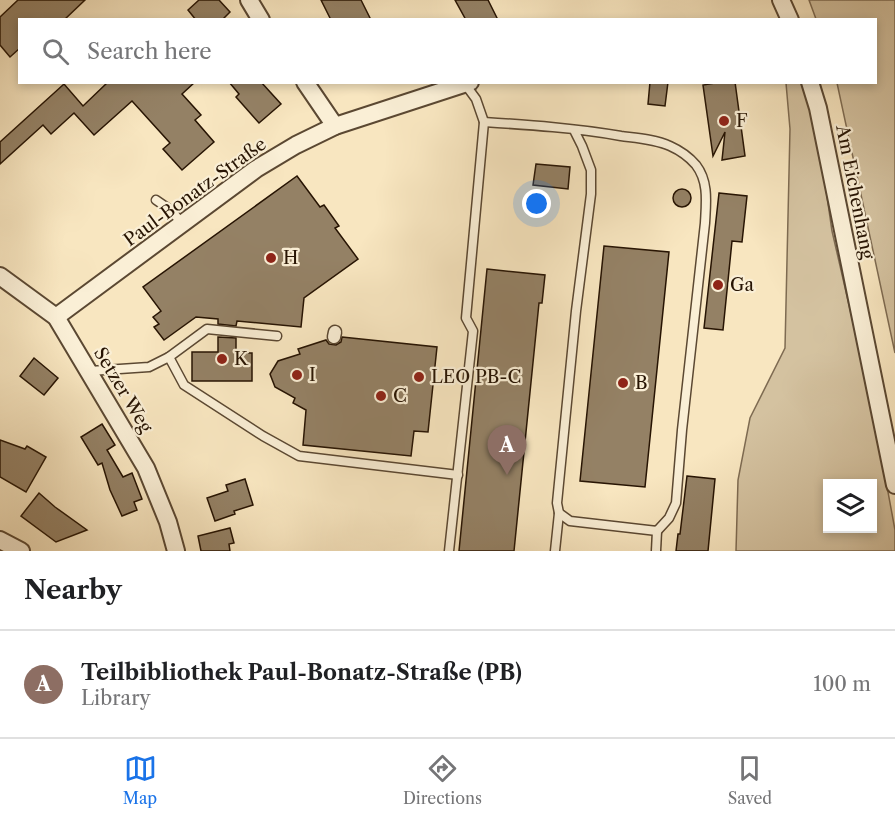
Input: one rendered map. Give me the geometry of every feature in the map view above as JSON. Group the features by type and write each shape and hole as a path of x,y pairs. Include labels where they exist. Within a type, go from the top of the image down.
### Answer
{"street":[{"path":"249,0 260,18"},
{"path":"781,0 789,18"},
{"path":"306,84 335,126"},
{"name":"Paul-Bonatz-Straße","path":"56,317 256,169 296,145 335,126 465,84"},
{"name":"Am Eichenhang","path":"811,84 818,108 895,485"},
{"name":"Setzer Weg","path":"0,276 56,317 146,468 168,522 176,551"},
{"path":"0,540 21,551"}],"lane":[{"path":"449,551 472,331 466,318 484,122 468,84"},
{"path":"484,122 574,130 649,140 670,146 686,156 696,165 704,179 705,223 676,503 669,518 657,531 656,551"},
{"path":"555,551 564,428 591,194 591,170 574,130"},
{"path":"156,200 172,211 182,224"},
{"path":"90,372 149,367 169,357 207,329 277,336"},
{"path":"169,357 184,385 263,436 299,456 458,475"},
{"path":"558,513 570,521 657,531"}],"shaded area":[{"path":"809,0 895,0 895,353 837,84 877,84 877,18 816,18"},
{"path":"786,84 801,84 817,127 832,231 872,405 895,530 895,551 736,551 738,480 750,418 785,348 790,129"}],"building":[{"path":"18,0 85,0 66,18 18,18 18,50 10,57 0,45 0,17"},
{"path":"199,0 219,0 230,12 224,18 194,18 188,10"},
{"path":"321,0 361,0 370,18 330,18"},
{"path":"455,0 488,0 497,18 465,18"},
{"path":"64,84 83,106 106,84 193,84 182,94 201,115 195,120 214,142 182,170 163,149 170,143 132,101 94,135 74,113 51,134 43,125 0,164 0,142"},
{"path":"231,84 263,84 281,104 259,123 236,97 239,94"},
{"path":"650,84 668,84 665,106 648,104"},
{"name":"F","path":"735,84 745,156 722,160 725,132 713,156 703,85"},
{"path":"536,164 570,167 568,189 533,185"},
{"name":"H","path":"297,176 320,207 324,205 339,226 335,228 358,259 304,298 301,327 237,321 236,326 218,324 218,319 196,317 164,340 154,327 159,324 153,317 161,311 143,287"},
{"path":"682,189 688,192 691,198 688,204 682,207 676,204 673,198 676,192"},
{"name":"Ga","path":"719,193 747,196 742,242 732,241 723,330 704,328"},
{"name":"B","path":"604,246 669,252 645,487 580,481"},
{"path":"487,269 545,275 542,303 539,303 514,551 459,551"},
{"name":"K","path":"218,337 236,338 236,353 252,353 252,381 192,381 192,352 218,352"},
{"name":"C","path":"342,337 437,347 428,432 414,431 411,456 303,445 306,410 293,403 295,398 275,387 270,374 278,361 300,354 298,349 326,340 329,344 336,345 341,342"},
{"path":"34,358 58,378 44,395 20,376"},
{"path":"102,424 115,445 107,450 123,477 132,473 142,499 134,502 137,510 122,516 110,490 102,463 98,465 81,437"},
{"path":"0,440 25,449 27,446 46,457 26,492 0,477"},
{"path":"687,476 715,479 708,551 676,551"},
{"path":"245,479 253,505 234,511 235,514 215,521 207,498 228,491 226,485"},
{"path":"39,493 87,530 56,542 21,516"},
{"path":"230,528 234,543 229,544 230,551 201,551 198,536"}],"place":[{"name":"F","path":"724,121"},
{"name":"H","path":"271,258"},
{"name":"Ga","path":"718,285"},
{"name":"K","path":"222,359"},
{"name":"I","path":"297,375"},
{"name":"LEO PB-C","path":"419,377"},
{"name":"B","path":"623,383"},
{"name":"C","path":"381,396"},
{"name":"Teilbibliothek Paul-Bonatz-Straße (PB)","path":"507,475"}]}
